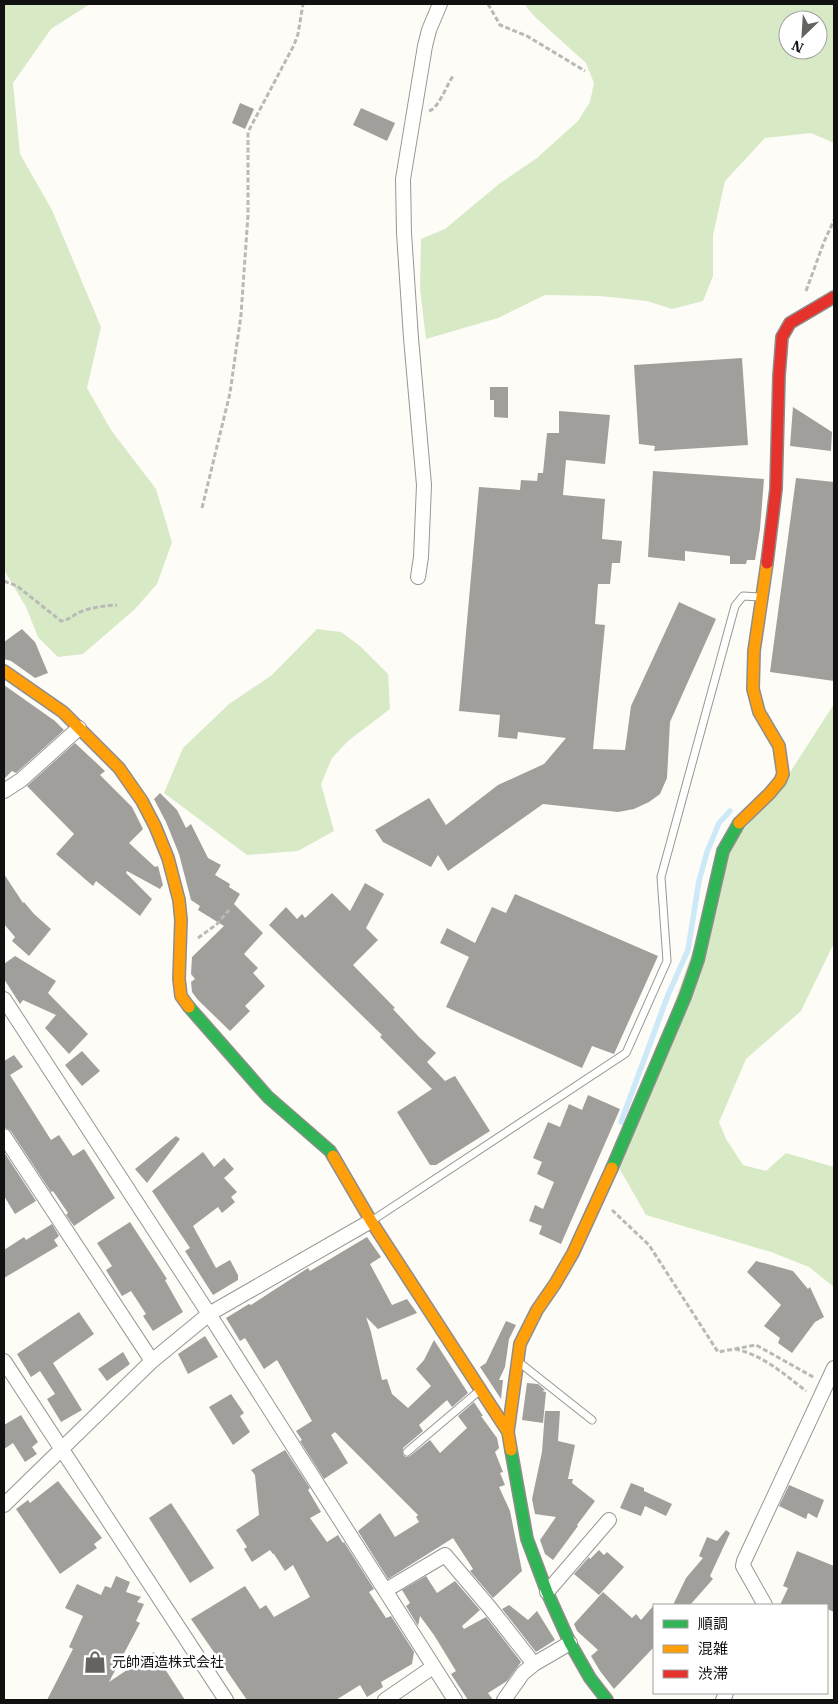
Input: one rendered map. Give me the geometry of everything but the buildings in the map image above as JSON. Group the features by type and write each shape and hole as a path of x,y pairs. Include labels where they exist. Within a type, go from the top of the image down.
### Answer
{"street":[{"path":"418,577 424,485 411,338 404,233 403,179 425,46 429,30 440,4"},
{"path":"607,1700 590,1678 570,1643 547,1592 527,1539 508,1432 520,1344 537,1310 556,1284 573,1253 685,997 698,960 723,851 739,823 769,794 780,781 783,774 779,746 760,712 753,689 754,651 763,597 776,489 782,337 790,323 834,297"},
{"path":"4,671 63,712 119,768 142,802 155,826 168,858 179,900 181,920 179,979 181,996 268,1097 330,1151 371,1222 508,1432"},
{"path":"4,791 21,780 78,728"},
{"path":"4,999 209,1314 455,1700"},
{"path":"4,1136 152,1361"},
{"path":"4,1505 152,1361 209,1314 371,1222"},
{"path":"4,1361 226,1700"},
{"path":"764,1604 742,1566 834,1368"},
{"path":"547,1592 609,1520"},
{"path":"386,1590 445,1555 534,1664"},
{"path":"504,1700 523,1672 570,1643"},
{"path":"385,1700 433,1667"}],"lane":[{"path":"371,1222 626,1053 667,961 660,877 735,606 744,596 763,597"},
{"path":"518,1361 592,1420"},
{"path":"407,1452 480,1390"}],"path":[{"path":"202,508 230,393 241,315 248,223 248,132 294,45 298,34 303,4"},
{"path":"488,4 500,25 527,36 585,71"},
{"path":"414,110 425,112 433,110 438,105 445,88 453,76"},
{"path":"806,292 834,220"},
{"path":"4,580 17,586 62,621 69,620 77,613 91,608 117,605"},
{"path":"181,954 186,947 217,924 229,910"},
{"path":"599,1197 649,1244 718,1352 756,1345 826,1384"},
{"path":"732,1349 750,1352 764,1360 808,1392 808,1399"}],"green space":[{"path":"4,4 90,4 51,29 13,83 20,154 52,210 101,327 87,388 111,430 156,489 172,542 157,584 135,609 83,654 58,657 38,637 26,607 4,570"},
{"path":"524,4 834,4 834,143 811,133 765,138 725,181 713,235 713,276 703,301 672,309 647,301 600,296 545,295 498,318 426,339 420,289 421,239 445,229 499,184 537,158 578,121 590,102 594,83 586,63 535,17"},
{"path":"317,629 341,632 360,646 388,674 390,709 348,741 332,758 321,784 334,831 298,851 247,855 164,793 183,748 229,704 272,675"},
{"path":"834,704 834,943 801,1011 746,1059 719,1122 726,1139 743,1165 766,1171 786,1153 834,1167 834,1287 809,1267 771,1252 646,1215 618,1166 729,846 780,788"}],"waterway":[{"path":"621,1122 668,995 688,950 699,881 707,852 719,823 730,811"}],"traffic: fast":[{"path":"612,1168 685,997 698,960 723,851 739,823"},
{"path":"189,1007 268,1097 330,1151 333,1156"},
{"path":"511,1450 527,1539 547,1592 570,1643 590,1678 607,1700"}],"traffic: slow":[{"path":"739,823 769,794 780,781 783,774 779,746 759,712 753,689 754,651 767,563"},
{"path":"4,671 63,712 119,768 142,801 168,858 179,900 181,920 179,979 181,996 189,1007"},
{"path":"333,1156 371,1221 508,1432 511,1450"},
{"path":"508,1432 520,1344 537,1310 573,1253 612,1168"}],"traffic: jam":[{"path":"767,563 776,489 782,337 790,323 834,297"}],"place":[{"name":"元帥酒造株式会社","path":"95,1662"}]}
